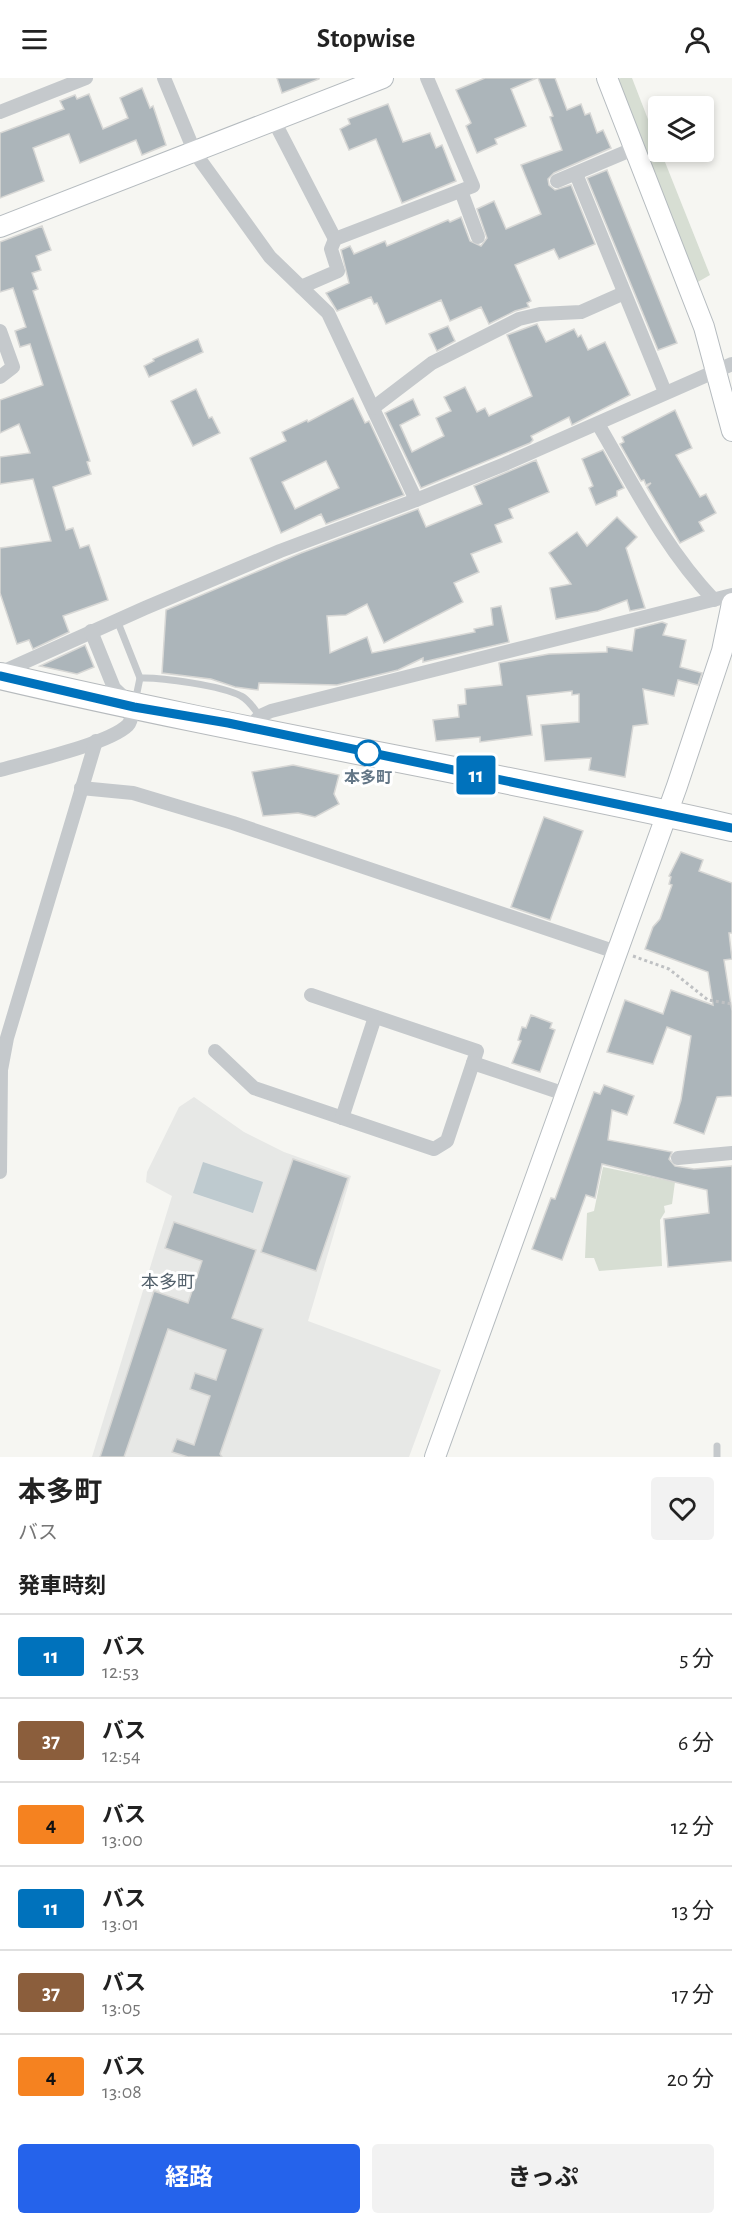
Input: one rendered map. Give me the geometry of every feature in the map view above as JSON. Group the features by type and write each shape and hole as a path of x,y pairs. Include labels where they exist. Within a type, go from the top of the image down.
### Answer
{"highway":[{"path":"0,675 134,707 255,722 732,828"}],"street":[{"path":"0,112 86,78"},
{"path":"164,78 195,153 270,257 328,313 416,500"},
{"path":"0,227 383,78"},
{"path":"335,238 473,186 427,78"},
{"path":"607,78 704,327 724,367 732,432"},
{"path":"274,121 335,238 331,249 338,272 302,287"},
{"path":"557,181 633,149"},
{"path":"576,174 665,392"},
{"path":"460,190 478,237"},
{"path":"373,408 432,363 519,319 540,314 581,312 624,293"},
{"path":"0,331 13,367 0,378"},
{"path":"0,675 91,631 280,551 416,500 598,424 724,367"},
{"path":"598,424 659,529 696,581 723,601"},
{"path":"255,722 356,688 723,601 732,595"},
{"path":"435,1457 565,1094 624,954 667,813 722,651 723,601"},
{"path":"0,770 96,741 126,727 134,707 114,688 91,631"},
{"path":"0,1172 1,1070 7,1038 96,741"},
{"path":"81,788 133,793 337,857 624,954"},
{"path":"215,1051 254,1088 434,1149 447,1141 477,1052 311,995"},
{"path":"342,1118 375,1017"},
{"path":"473,1063 565,1094"},
{"path":"678,1158 732,1153"}],"lane":[{"path":"117,620 140,678 134,707"},
{"path":"140,678 156,677 232,692 243,697 255,722"},
{"path":"717,1446 717,1457"}],"path":[{"path":"624,954 669,969 708,1000 732,1004"}],"shaded area":[{"path":"632,78 648,119 648,162 665,162 710,275 696,283 608,81"},
{"path":"194,1097 244,1132 284,1152 351,1176 308,1321 441,1370 409,1457 92,1457 172,1196 146,1182 147,1172 179,1107"},
{"path":"203,1162 263,1182 253,1213 193,1193"},
{"path":"603,1167 675,1182 672,1204 664,1206 665,1212 660,1220 662,1266 599,1271 594,1258 585,1258 587,1213 594,1211"}],"building":[{"path":"277,78 319,78 319,79 282,93"},
{"path":"485,78 537,78 511,89 526,126 495,139 497,144 477,153 466,126 471,123 456,90"},
{"path":"538,78 555,78 567,110 581,104 585,115 590,113 597,133 603,130 611,148 554,173 548,179 549,185 555,190 571,185 595,244 559,259 554,249 515,265 531,301 527,303 529,307 489,324 481,307 450,321 441,300 386,324 377,303 374,304 371,297 337,311 326,293 349,283 341,250 350,246 354,254 385,241 387,246 448,220 450,222 461,217 470,241 481,246 487,238 477,209 494,201 506,229 541,214 521,165 562,150 550,117 553,116"},
{"path":"142,88 150,108 153,106 166,145 142,155 136,140 80,163 69,134 33,148 44,181 0,198 0,133 64,109 60,101 75,95 77,99 89,94 103,129 128,118 120,98"},
{"path":"388,104 403,142 430,133 436,148 442,145 456,181 402,203 376,139 349,150 340,129 350,124 348,119"},
{"path":"607,170 677,343 658,350 587,178"},
{"path":"42,226 51,250 36,256 41,270 32,273 38,289 33,291 90,461 87,462 91,474 53,487 66,530 73,528 80,548 89,545 108,600 63,616 69,632 33,649 29,640 17,644 0,593 0,548 51,541 33,479 0,484 0,457 30,453 19,424 0,433 0,400 43,385 30,344 20,347 15,331 26,327 13,288 0,292 0,242"},
{"path":"537,324 546,342 574,329 578,337 581,335 588,350 605,342 630,395 572,425 569,417 531,436 533,440 530,443 421,488 385,413 413,399 420,415 400,425 412,452 444,436 436,418 451,411 444,397 465,387 477,412 485,408 489,416 532,396 507,335"},
{"path":"448,326 455,341 437,351 429,334"},
{"path":"198,339 203,352 149,377 144,366 154,361 153,359"},
{"path":"196,389 209,418 212,417 220,433 193,446 171,401"},
{"path":"353,398 365,423 369,421 404,495 326,524 321,514 281,533 250,458 286,441 282,432 307,420 308,422","holes":["326,461 339,488 295,509 282,482"]},
{"path":"675,410 692,448 676,455 700,497 706,494 716,513 699,522 704,531 680,543 647,487 651,483 646,485 644,480 641,481 620,444 624,442 622,437"},
{"path":"603,450 624,488 617,491 617,496 596,505 589,488 593,486 582,459"},
{"path":"536,460 549,492 509,509 513,518 495,525 502,542 471,554 479,572 454,583 463,602 384,643 367,604 346,615 327,616 330,653 367,637 372,653 475,632 474,629 493,625 491,608 501,606 509,642 423,662 423,658 398,670 337,685 259,683 258,690 235,687 211,679 162,673 166,610 301,553 418,509 426,527 482,504 474,486"},
{"path":"617,517 637,537 626,548 645,608 630,611 627,600 598,611 556,619 550,588 571,584 549,553 577,532 587,546"},
{"path":"662,622 667,624 663,635 686,640 680,667 702,673 698,685 678,680 674,696 643,689 648,724 633,726 625,777 589,770 591,758 545,761 541,725 579,722 579,694 572,695 572,691 527,696 532,735 480,742 480,737 436,741 433,720 459,717 458,705 466,704 465,689 502,685 499,663 549,654 607,652 607,647 632,651 635,629"},
{"path":"85,645 94,667 77,674 40,666"},
{"path":"293,765 339,775 334,794 339,804 315,817 298,813 263,816 252,772"},
{"path":"544,817 583,831 550,920 511,907"},
{"path":"681,852 703,860 699,871 732,883 732,933 729,933 732,959 724,960 732,1011 732,1096 717,1097 704,1134 674,1123 681,1100 691,1036 667,1027 653,1064 607,1052 625,1000 663,1014 671,990 713,1005 708,972 645,949 653,927 660,919 672,885 669,884 671,877 669,876"},
{"path":"531,1015 552,1023 550,1028 555,1030 540,1072 512,1063 521,1041 518,1040 522,1027 526,1028"},
{"path":"604,1085 634,1096 627,1115 612,1110 608,1140 672,1152 669,1159 675,1166 694,1169 732,1166 732,1261 668,1267 664,1219 709,1213 707,1190 602,1164 595,1198 586,1195 562,1260 532,1249 551,1198 555,1199 594,1092 600,1094"},
{"path":"293,1159 348,1178 316,1271 261,1252"},
{"path":"174,1222 256,1250 232,1318 263,1329 220,1454 222,1457 188,1457 172,1452 177,1439 194,1445 210,1396 190,1389 195,1373 216,1380 226,1350 168,1329 124,1457 100,1457 154,1291 188,1303 202,1261 165,1248"}],"bus line":[{"name":"11","path":"0,676 134,707 228,723 732,828"}],"place":[{"name":"本多町","path":"368,753"}],"district":[{"name":"本多町","path":"168,1283"}]}
